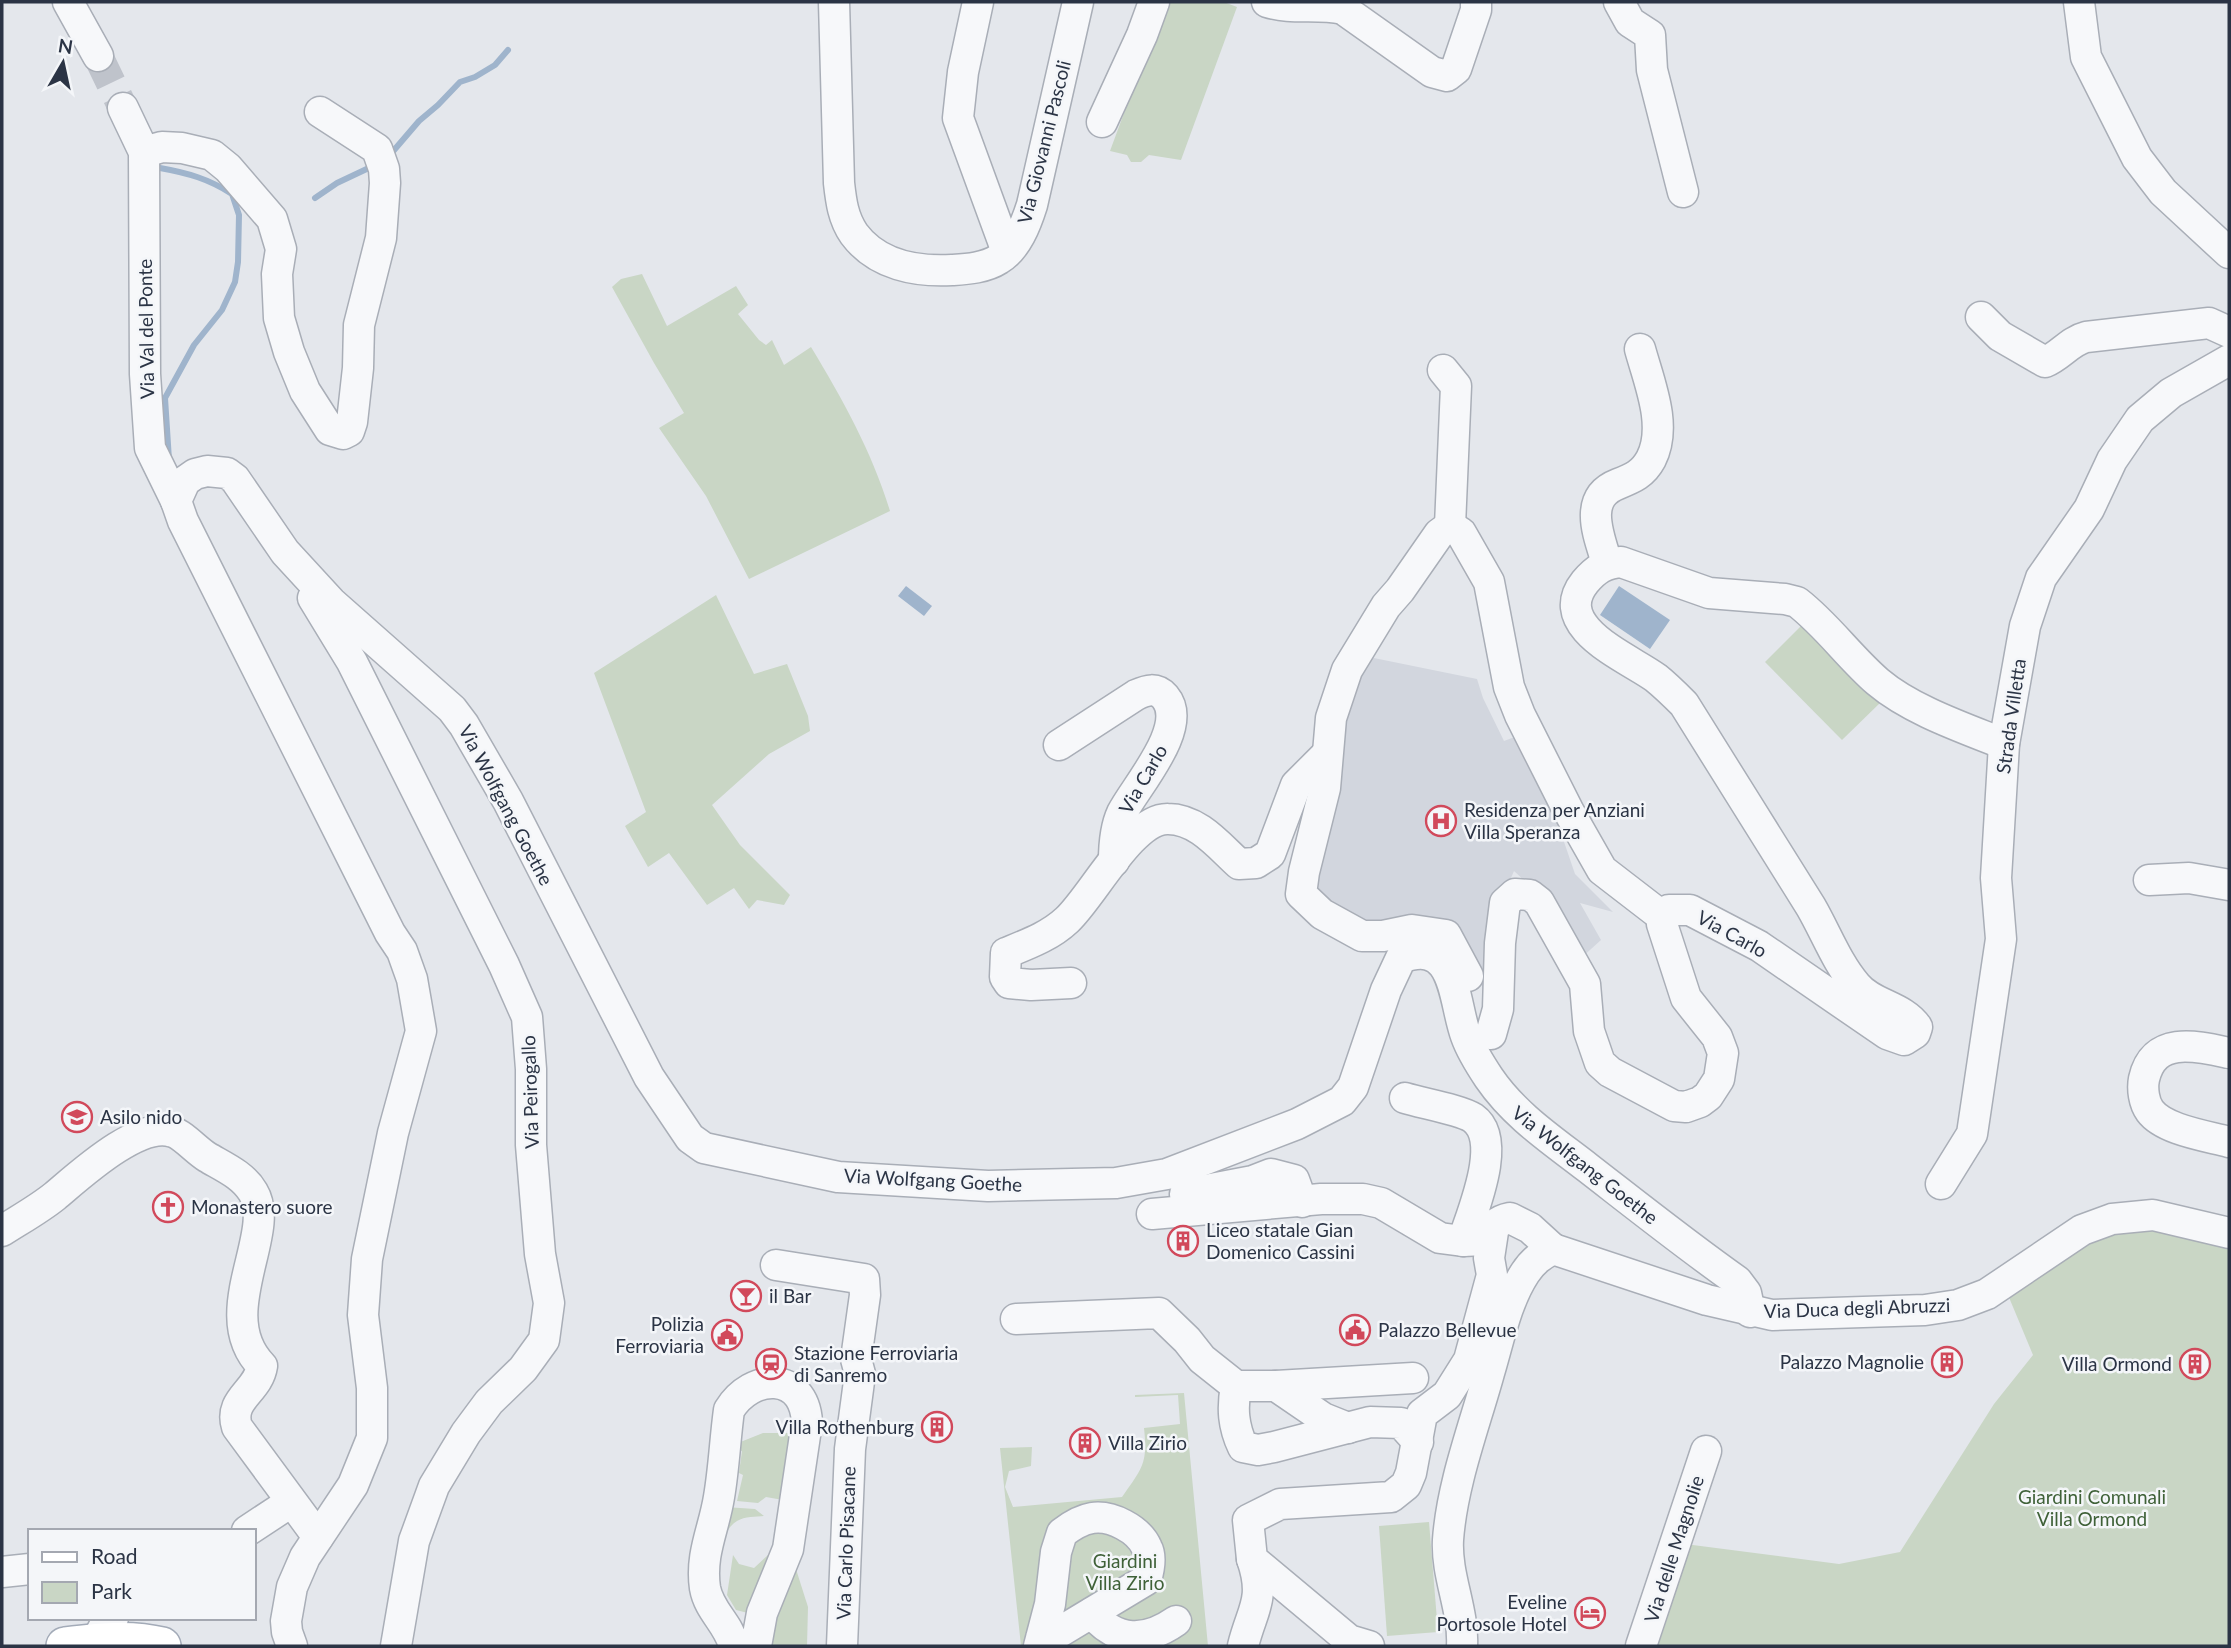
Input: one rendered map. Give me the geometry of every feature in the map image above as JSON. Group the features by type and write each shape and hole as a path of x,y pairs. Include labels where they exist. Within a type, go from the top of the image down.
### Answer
{"main road":[{"path":"97,1629 129,1641 162,1646"}],"street":[{"path":"68,2 98,56"},
{"path":"834,2 839,183 843,212 855,235 872,250 890,261 921,271 968,269 999,260 1007,252 958,118 963,72 978,2"},
{"name":"Via Giovanni Pascoli","path":"1007,252 1027,223 1077,2"},
{"path":"1102,122 1142,35 1154,2"},
{"path":"1267,2 1278,5 1326,5 1343,9 1432,72 1447,76 1456,69 1476,10 1476,2"},
{"path":"1619,2 1630,22 1650,35 1652,70 1684,192"},
{"path":"2079,2 2086,57 2137,158 2163,192 2229,253"},
{"path":"123,108 144,152 162,147 198,150 249,172 272,219 281,249 277,274 279,318 289,352 305,391 330,430 343,434 349,431 352,422 359,325 381,239 384,169 377,149 320,113"},
{"name":"Via Val del Ponte","path":"144,152 145,374 150,449 176,501"},
{"path":"1981,317 2000,336 2045,362 2057,357 2079,338 2209,323 2229,332"},
{"path":"1640,349 1655,409 1657,436 1652,457 1644,470 1636,477 1614,485 1602,493 1598,502 1595,526 1607,563 1621,562 1709,593 1797,602 1892,693 1951,723 2004,744"},
{"name":"Strada Villetta","path":"1941,1184 1972,1133 2001,939 1996,878 2004,744 2025,626 2041,578 2089,509 2112,460 2140,419 2171,393 2229,360"},
{"path":"1443,370 1456,386 1450,526 1421,556 1400,590 1386,606 1347,670 1331,718 1325,788 1301,894 1322,914 1362,936 1383,936 1412,930 1446,935 1465,967 1491,1034 1496,1088"},
{"name":"Via Wolfgang Goethe","path":"176,501 185,481 195,474 208,471 227,473 235,479 285,552 331,602 447,704 464,724 508,801 649,1077 690,1138 705,1149 838,1177 988,1186 1116,1183 1167,1174 1297,1124 1342,1101 1353,1087 1386,990 1401,958 1415,953 1433,955 1444,963 1450,974 1466,1037 1506,1102 1737,1282 1746,1293 1750,1312"},
{"path":"176,501 183,521 276,707 390,933 402,951 412,979 421,1031 388,1155 367,1259 363,1315 372,1388 372,1438 353,1485 305,1557 292,1587 286,1621 292,1646"},
{"path":"1450,526 1461,533 1489,582 1501,652 1513,696 1569,812 1602,870 1663,918 1666,939 1686,998 1717,1037 1723,1053 1719,1079 1708,1096 1686,1107 1674,1105 1610,1072 1600,1063 1589,1031 1585,984 1539,902 1524,893 1515,894 1505,903 1500,943 1498,1009 1491,1034"},
{"name":"Via Peirogallo","path":"285,552 352,662 504,965 527,1017 540,1254 549,1303 544,1340 523,1369 489,1402 466,1433 435,1486 414,1541 396,1646"},
{"name":"Via Carlo","path":"1607,563 1581,587 1577,598 1577,611 1581,622 1598,640 1656,678 1684,704 1857,987 1878,1002 1908,1016 1917,1027 1915,1033 1904,1040 1886,1034 1759,946 1690,910 1669,910 1663,918"},
{"name":"Via Carlo","path":"1059,745 1136,695 1149,690 1156,691 1167,700 1171,713 1168,735 1160,756 1122,813 1117,827 1114,861"},
{"name":"Via Carlo","path":"1071,983 1031,985 1009,982 1005,977 1006,953 1032,943 1068,919 1132,838 1152,823 1168,819 1199,827 1239,864 1256,863 1270,854 1296,785 1326,755"},
{"path":"2149,880 2189,878 2229,885"},
{"path":"2229,1053 2191,1045 2175,1046 2156,1056 2147,1068 2143,1083 2150,1111 2169,1126 2229,1142"},
{"path":"1405,1098 1471,1116 1483,1129 1487,1139 1483,1175 1463,1241"},
{"path":"2,1231 54,1197 86,1168 150,1131 173,1132 200,1153 240,1177 255,1194 259,1213 243,1300 246,1343 262,1366 261,1377 237,1406 235,1421 318,1537"},
{"path":"1142,1206 1253,1181 1271,1174 1294,1180 1302,1202 1345,1198 1381,1203 1440,1238 1484,1240 1494,1225"},
{"name":"Via Duca degli Abruzzi","path":"1494,1225 1499,1220 1510,1218 1530,1228 1553,1248 1707,1300 1772,1315 1925,1310 1958,1305 1987,1294 2082,1230 2112,1219 2153,1215 2229,1233"},
{"path":"1243,1646 1258,1605 1258,1578 1252,1559 1248,1520 1280,1504 1391,1497 1406,1485 1412,1473 1422,1415 1447,1395 1469,1360 1492,1275 1489,1258 1494,1225"},
{"path":"1462,1646 1448,1543 1460,1474 1511,1301 1525,1273 1538,1256 1553,1248"},
{"name":"Via Carlo Pisacane","path":"776,1265 864,1279 865,1295 856,1359 860,1374 850,1449 842,1646"},
{"path":"1016,1319 1159,1313 1188,1340 1202,1359 1236,1386 1413,1378"},
{"path":"734,1646 727,1629 708,1599 705,1585 706,1550 720,1493 729,1410 735,1399 746,1392 769,1384 781,1384 793,1388 802,1397 807,1422 788,1549 762,1613 756,1646"},
{"path":"1276,1385 1323,1418 1348,1428"},
{"path":"1236,1386 1232,1410 1242,1447 1258,1450 1274,1447 1370,1422 1401,1423 1418,1442"},
{"name":"Via delle Magnolie","path":"1642,1646 1706,1451"},
{"path":"250,1529 291,1502"},
{"path":"1094,1517 1107,1518 1139,1535 1148,1549 1150,1567 1146,1580 1040,1642 1050,1604 1056,1552 1062,1533 1082,1520 1094,1517"},
{"path":"1252,1559 1349,1640 1369,1646"},
{"path":"2,1572 28,1569"},
{"path":"1092,1613 1102,1625 1127,1637 1147,1636 1162,1631 1176,1621"}],"shaded area":[{"name":"Residenza per Anziani Villa Speranza","path":"1364,656 1477,679 1504,741 1520,735 1548,795 1575,874 1613,912 1580,903 1601,940 1580,959 1541,896 1514,871 1497,910 1484,992 1472,958 1354,917 1314,892 1335,752"}],"green space":[{"path":"1165,2 1224,2 1237,7 1181,160 1149,155 1141,162 1131,162 1127,155 1110,151"},
{"path":"642,274 667,326 736,286 748,305 738,314 759,340 766,345 772,340 784,365 811,347 856,427 875,468 890,511 749,579 706,496 659,428 684,413 612,287 621,279"},
{"path":"716,595 754,674 787,664 808,716 810,731 769,754 712,805 740,845 790,895 784,905 757,900 749,909 734,888 707,905 669,853 648,867 625,826 646,812 594,673"},
{"path":"1804,623 1882,701 1842,740 1765,662"},
{"name":"Giardini Comunali Villa Ormond","path":"2149,1229 2229,1244 2229,1646 1652,1646 1685,1544 1839,1564 1900,1552 1994,1404 2033,1355 2008,1295 2097,1237"},
{"name":"Giardini Villa Zirio","path":"1184,1393 1208,1646 1021,1646 1000,1448 1032,1447 1031,1466 1009,1471 1005,1487 1013,1507 1122,1497 1142,1465 1145,1450 1144,1428 1180,1424 1178,1395 1135,1395"},
{"path":"763,1433 796,1433 783,1500 766,1497 758,1503 737,1501 743,1475 739,1473 742,1451 736,1450 738,1443"},
{"path":"725,1507 755,1509 764,1516 740,1519 726,1533 721,1552 719,1588 711,1571"},
{"path":"1429,1522 1438,1632 1387,1636 1379,1526"},
{"path":"733,1555 739,1564 754,1568 768,1555 769,1568 748,1613 736,1610 727,1595"},
{"path":"795,1566 808,1607 807,1646 769,1646 772,1611"}],"water":[{"path":"906,586 932,606 924,616 898,596"},
{"path":"1619,586 1670,620 1650,649 1600,615"}],"waterway":[{"path":"389,156 419,121 460,82 495,65 508,50"},
{"path":"315,198 337,183 373,166"},
{"path":"160,168 198,177 232,194 239,215 235,282 222,310 194,345 165,398 169,460"}],"tunnel":[{"path":"98,56 123,108"}],"place":[{"name":"Residenza per Anziani Villa Speranza","path":"1441,821"},
{"name":"Asilo nido","path":"77,1117"},
{"name":"Monastero suore","path":"168,1207"},
{"name":"Liceo statale Gian Domenico Cassini","path":"1183,1241"},
{"name":"il Bar","path":"746,1296"},
{"name":"Palazzo Bellevue","path":"1355,1330"},
{"name":"Polizia Ferroviaria","path":"727,1335"},
{"name":"Palazzo Magnolie","path":"1947,1362"},
{"name":"Stazione Ferroviaria di Sanremo","path":"771,1364"},
{"name":"Villa Ormond","path":"2195,1364"},
{"name":"Villa Rothenburg","path":"937,1427"},
{"name":"Villa Zirio","path":"1085,1443"},
{"name":"Eveline Portosole Hotel","path":"1590,1613"}]}
